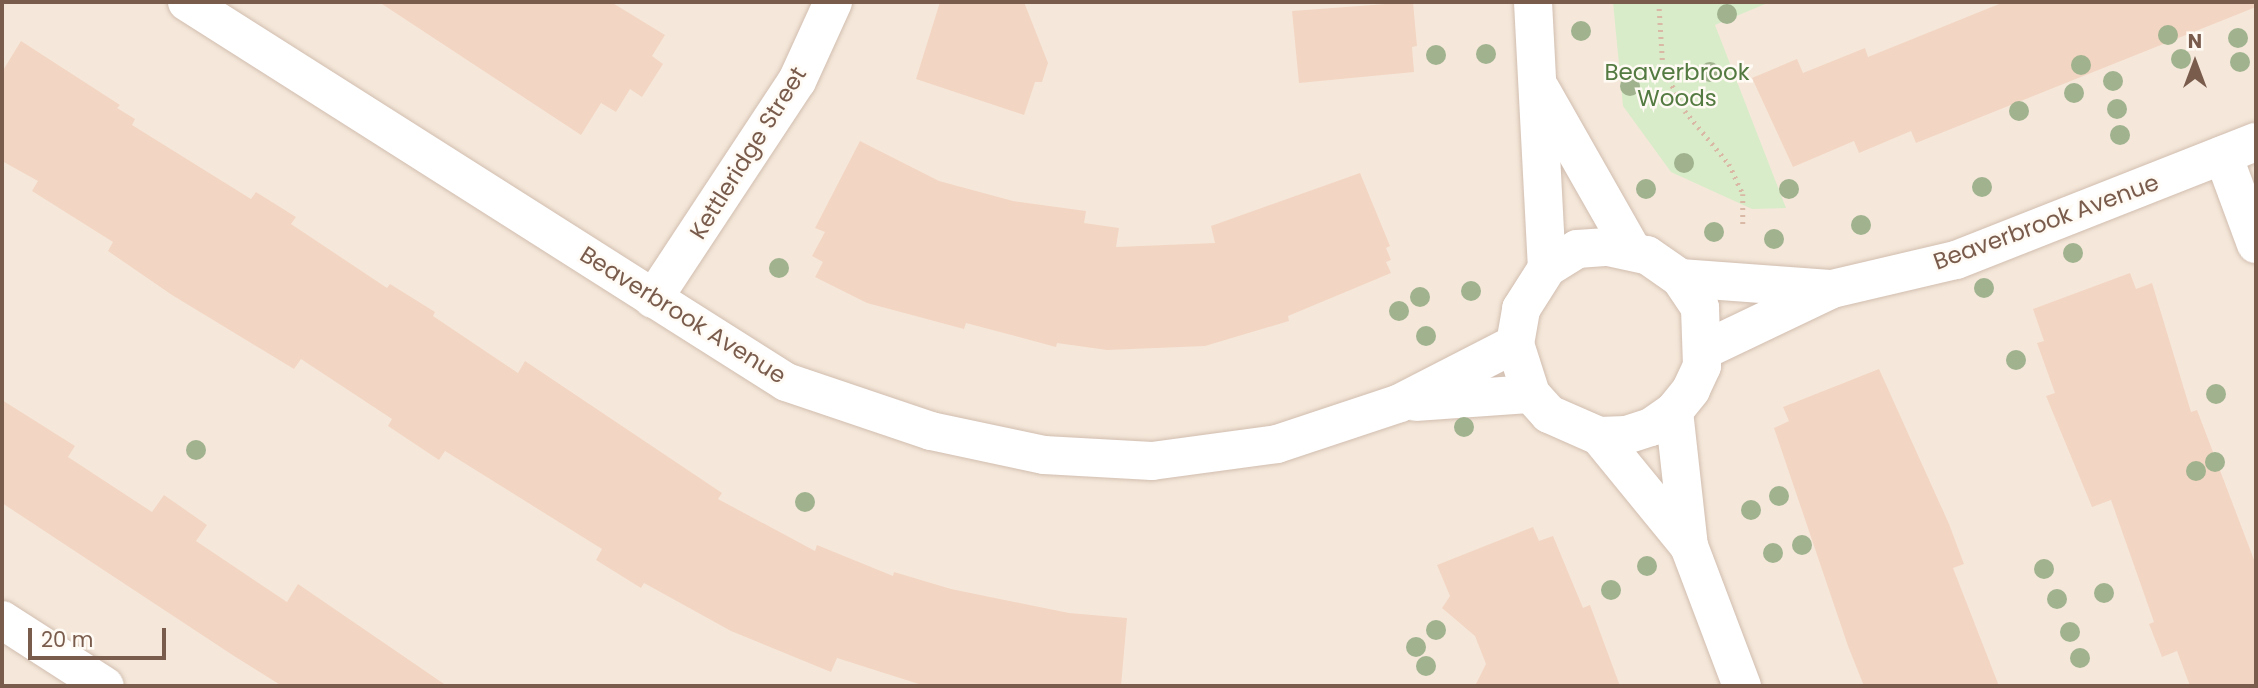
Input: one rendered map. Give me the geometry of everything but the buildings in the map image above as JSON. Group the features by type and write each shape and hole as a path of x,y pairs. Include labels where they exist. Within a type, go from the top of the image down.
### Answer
{"street":[{"name":"Beaverbrook Avenue","path":"187,2 786,382 930,431 1044,455 1152,461 1277,444 1400,403 1516,344"},
{"name":"Kettleridge Street","path":"653,299 797,81 833,2"},
{"path":"1533,2 1547,268"},
{"path":"1536,82 1633,251"},
{"name":"Beaverbrook Avenue","path":"1702,351 1832,289 1956,260 2240,148"},
{"path":"2240,148 2256,244"},
{"path":"1608,247 1633,251 1647,255 1680,278 1700,308 1702,366 1691,390 1674,411 1651,427 1626,435 1599,436 1549,414 1531,394 1516,344 1521,309 1547,268 1577,249 1608,247"},
{"name":"Beaverbrook Avenue","path":"1680,278 1832,289"},
{"name":"Beaverbrook Avenue","path":"1400,403 1531,394"},
{"path":"1674,411 1689,546 1742,686"},
{"path":"1599,436 1689,546"},
{"path":"2,620 101,685"}],"path":[{"path":"1659,2 1663,67 1685,111 1729,164 1743,194 1743,224"}],"shaded area":[{"path":"2,2 2256,2 2256,686 2,686"}],"green space":[{"name":"Beaverbrook Woods","path":"1613,2 1770,2 1715,25 1786,208 1752,209 1671,172 1623,106"}]}
